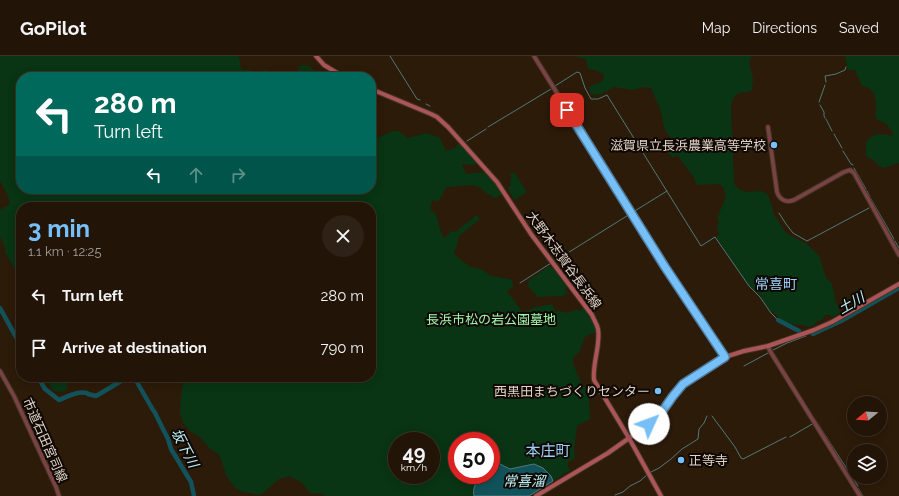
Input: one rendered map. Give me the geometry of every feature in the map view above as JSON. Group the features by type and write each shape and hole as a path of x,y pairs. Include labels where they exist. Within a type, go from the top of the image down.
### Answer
{"main road":[{"path":"316,56 324,65 336,72"},
{"name":"大野木志賀谷長浜線","path":"376,90 437,117 448,127 497,182 531,234 592,315 599,334 594,380 629,438 661,496"},
{"path":"536,496 598,459 649,424 661,413 683,384 725,357 768,346 819,328 899,284"}],"street":[{"path":"534,56 665,267 725,357"},
{"path":"768,127 777,192 781,198 788,201 794,200 850,170 854,173 899,255"},
{"path":"768,346 860,496"},
{"name":"市道石田宮司線","path":"0,371 14,396 56,486 59,496"}],"green space":[{"name":"長浜市松の岩公園墓地","path":"0,56 239,56 241,69 250,70 252,72 16,72 16,194 376,194 376,134 378,138 390,132 396,131 400,132 407,138 427,133 440,138 446,151 457,147 456,145 460,144 478,163 475,165 462,164 466,174 483,172 503,194 495,198 481,188 472,185 448,187 438,202 433,200 431,203 431,211 435,212 444,238 450,232 457,231 477,215 480,219 459,236 454,252 457,257 469,266 483,270 491,276 512,280 513,287 507,291 523,313 535,307 552,304 556,312 559,311 568,313 577,309 579,311 583,306 593,322 597,332 585,337 580,351 574,357 573,363 582,385 588,389 589,393 587,395 589,398 590,419 577,426 574,451 575,458 568,462 570,470 553,481 551,476 534,464 511,469 500,465 500,432 448,432 448,484 476,484 474,496 325,496 320,493 310,493 302,483 289,476 279,479 259,495 241,491 235,488 227,477 220,457 217,453 210,449 200,437 191,432 183,423 180,413 183,382 376,382 376,202 16,202 16,272 4,250 6,249 0,237 0,210 10,204 7,194 0,181"},
{"path":"576,56 752,56 749,62 753,80 752,89 751,91 736,95 733,99 731,108 734,181 736,187 740,190 748,192 761,191 768,195 774,215 786,233 807,244 818,255 826,278 832,284 835,300 840,312 834,317 825,315 822,320 817,321 810,327 791,324 781,319 771,311 761,296 750,287 716,237 719,235 717,226 719,223 717,217 720,214 719,213 726,197 723,187 718,184 697,185 693,176 677,155 672,157 669,154 667,150 674,141 666,132 661,111 651,88 644,87 632,90 614,87 599,95 591,94 591,87 602,81 604,78 603,74 595,70 588,69 586,59"},
{"path":"845,56 899,56 899,163 884,168 867,157 866,142 870,138 880,134 890,136 893,133 887,125 876,118 876,100 874,94 869,88 862,86 855,70 848,70"},
{"path":"303,65 323,72 297,72 300,66"},
{"path":"266,69 267,72 260,72"},
{"path":"514,172 527,192 514,200 508,188 511,185 510,179 512,178 510,175"},
{"path":"549,266 553,268 567,287 565,289 568,293 562,296 538,297 527,285 529,280"},
{"path":"50,382 68,382 67,390 61,392 53,390"}],"water":[{"name":"常喜溜","path":"500,464 510,469 534,464 543,468 551,476 553,481 529,496 474,496 474,487 476,484 500,484"}],"waterway":[{"path":"390,56 417,99 420,100"},
{"path":"826,82 825,76 836,74 845,70 846,67"},
{"path":"555,86 577,72 580,73 585,88 591,99 598,99 607,95 701,246 715,237 749,286 760,297 778,320"},
{"path":"819,102 825,85"},
{"path":"488,127 551,89"},
{"path":"426,104 430,106"},
{"path":"820,105 824,112 825,118"},
{"path":"826,119 832,131"},
{"path":"467,141 486,129"},
{"path":"834,134 842,148"},
{"path":"843,151 853,165"},
{"path":"854,168 866,189"},
{"path":"633,212 667,191"},
{"path":"867,191 870,197"},
{"path":"871,199 894,239"},
{"path":"779,213 793,233 807,241 869,208"},
{"path":"566,254 630,214"},
{"path":"895,241 899,248"},
{"path":"554,261 565,255"},
{"path":"520,283 551,263"},
{"name":"土川","path":"813,334 841,321 899,288"},
{"name":"坂下川","path":"0,308 16,337"},
{"name":"土川","path":"778,320 799,331"},
{"path":"773,350 806,336"},
{"path":"744,366 768,353"},
{"name":"坂下川","path":"41,382 45,389 59,400 76,393 87,393"},
{"name":"坂下川","path":"88,394 96,396 120,382"},
{"name":"坂下川","path":"137,382 153,410"},
{"name":"坂下川","path":"154,411 168,439 171,449 191,482 194,496"},
{"path":"651,472 659,468 682,449 698,439 699,429 707,416"},
{"path":"712,416 743,459 786,437"},
{"path":"816,421 858,486"},
{"path":"790,437 814,423"},
{"path":"615,495 623,492 648,474"},
{"path":"858,488 863,496"}],"place":[{"name":"滋賀県立長浜農業高等学校","path":"774,145"},
{"name":"西黒田まちづくりセンター","path":"658,391"},
{"name":"正等寺","path":"681,460"}],"district":[{"name":"常喜町","path":"776,284"},
{"name":"本庄町","path":"548,451"}],"route":[{"path":"567,110 665,267 725,357 683,384 661,413 649,424"}]}
